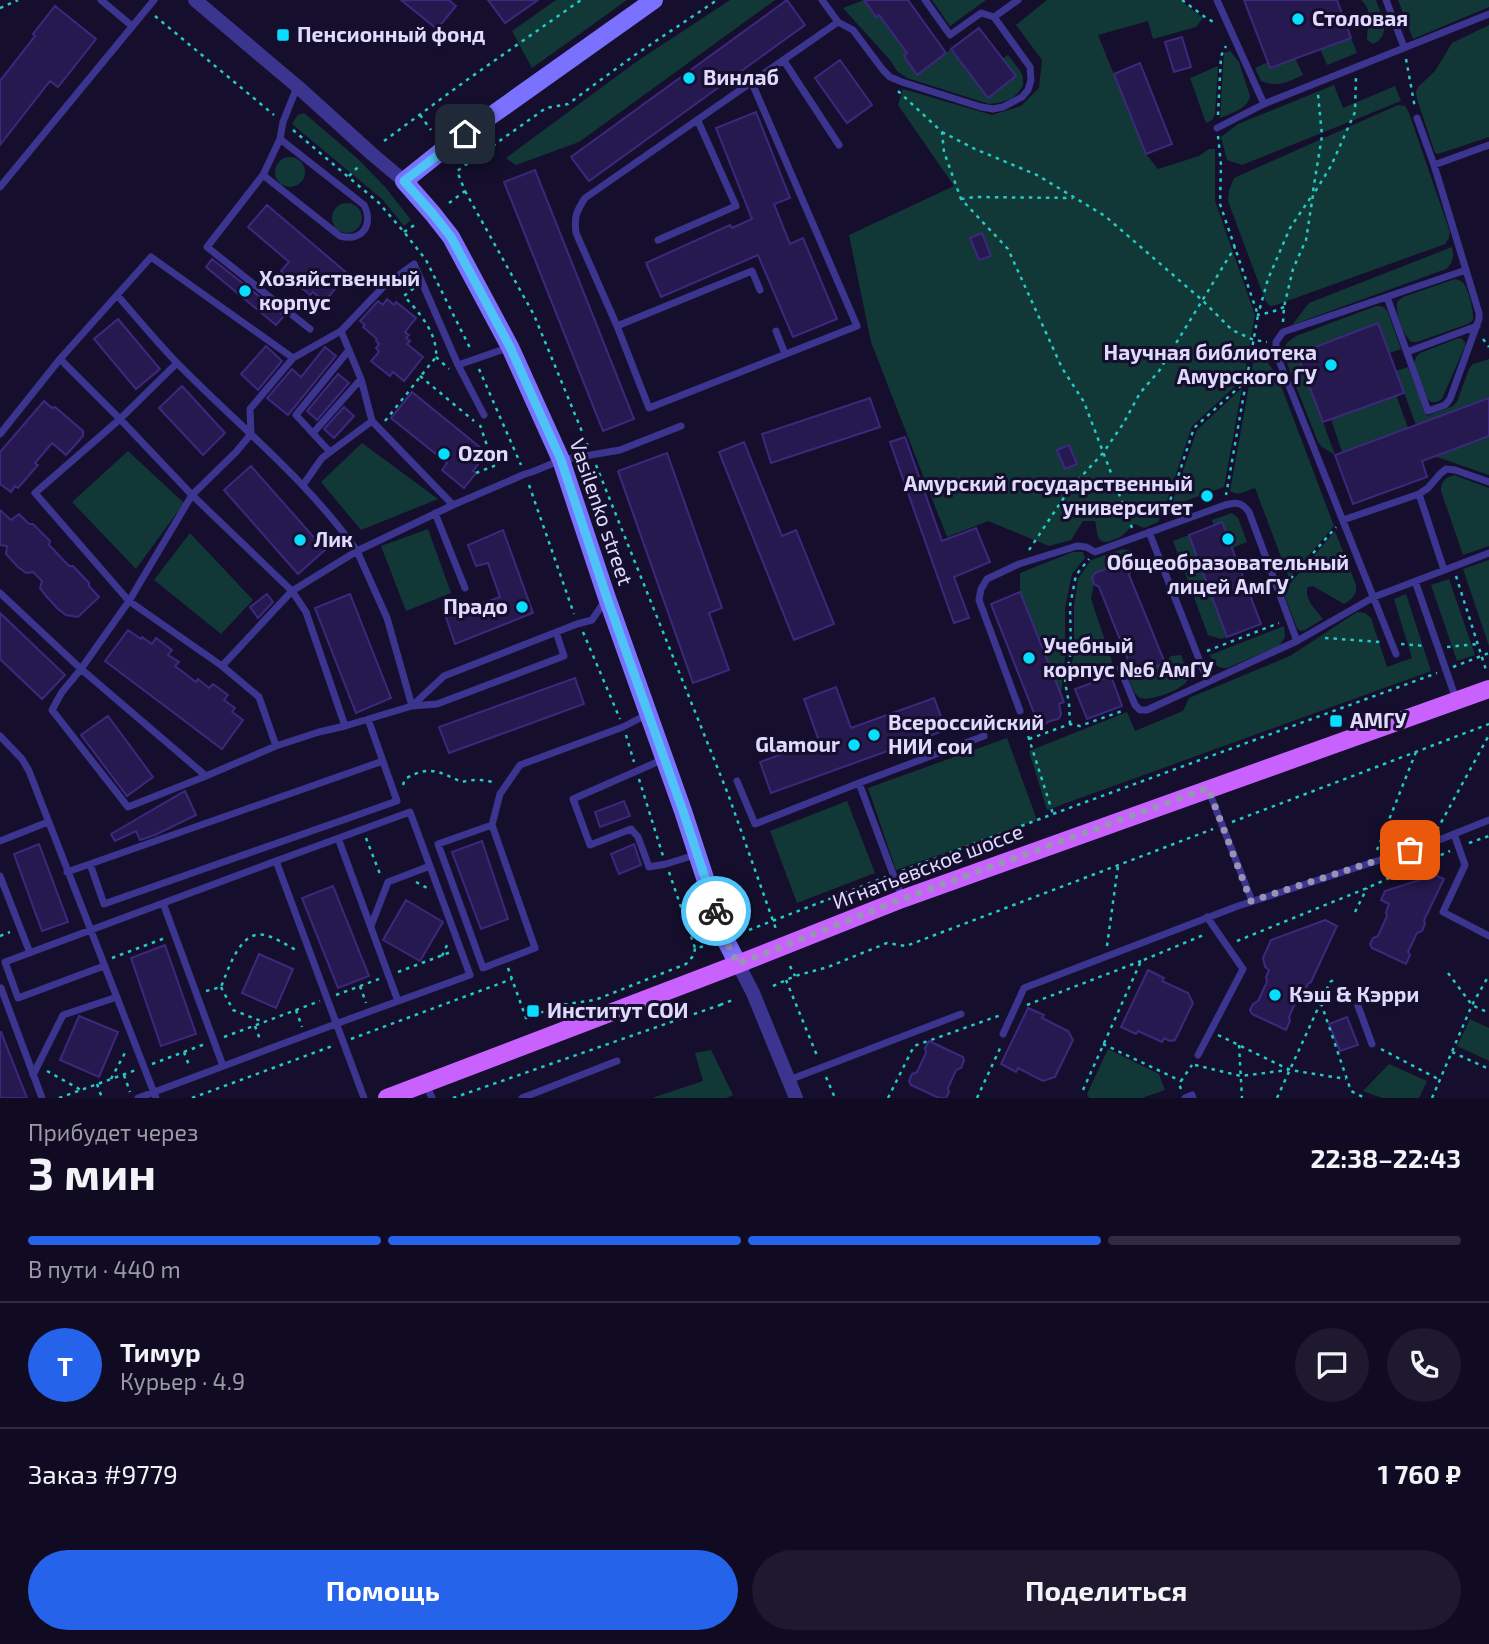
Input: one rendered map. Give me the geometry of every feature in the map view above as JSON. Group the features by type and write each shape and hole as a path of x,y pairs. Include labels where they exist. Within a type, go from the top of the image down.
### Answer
{"main road":[{"path":"404,181 444,149 654,0"},
{"name":"Vasilenko street","path":"404,181 451,237 510,347 561,460 725,939 738,964"},
{"name":"Игнатьевское шоссе","path":"387,1098 429,1091 902,899 1489,688"}],"street":[{"name":"Vasilenko street","path":"195,0 298,86 404,181"},
{"name":"Vasilenko street","path":"738,964 753,993 796,1098"}],"lane":[{"path":"101,0 132,26"},
{"path":"0,187 154,0"},
{"path":"822,0 838,22 853,30 883,70 902,82 981,107 1003,107 1022,97 1031,80 1030,67 994,17 981,13 950,35 925,0"},
{"path":"994,17 1018,0"},
{"path":"1217,0 1264,104"},
{"path":"1386,0 1404,47"},
{"path":"1217,128 1264,104 1489,14"},
{"path":"752,83 857,326 649,408 576,233 574,218 585,198 838,22"},
{"path":"784,61 839,145"},
{"path":"298,86 283,122 280,139 263,175 207,247 310,329"},
{"path":"1387,297 1428,411 1445,405 1453,393 1477,326 1479,313 1434,164 1417,118"},
{"path":"658,240 736,206 698,121"},
{"path":"263,175 340,236 350,239 365,229 368,213 364,205 280,139"},
{"path":"1434,164 1489,145"},
{"path":"0,434 60,359 151,257 293,358"},
{"path":"484,415 458,365 414,264 385,285 341,331 293,358 250,409 251,434 192,495 129,601 62,692 52,710 128,807 276,746 412,706 437,704 564,656 556,632"},
{"path":"1396,654 1276,354 1276,342 1283,332 1466,270"},
{"path":"617,326 752,271 760,290"},
{"path":"117,295 177,363 303,485 344,532 357,551 387,618 412,706"},
{"path":"1407,352 1477,326"},
{"path":"341,331 361,379 372,421 453,505"},
{"path":"776,331 785,354"},
{"path":"458,365 510,347"},
{"path":"330,452 296,415 349,350"},
{"path":"60,359 192,495 292,591 306,612 345,726"},
{"path":"177,363 120,419 35,493 129,601 222,666 258,697 276,746"},
{"path":"313,433 361,379"},
{"path":"303,485 322,458 372,421"},
{"path":"222,666 292,591 357,551 435,513 561,460 620,450 681,426"},
{"path":"1343,520 1419,494 1446,469 1489,482"},
{"path":"1419,494 1448,568"},
{"path":"1020,711 979,600 987,579 1019,564 1077,546 1095,552 1235,502 1244,505 1249,512 1297,641"},
{"path":"435,513 465,589"},
{"path":"1149,532 1208,682"},
{"path":"1120,668 1135,705 1140,710 1146,710 1297,641 1374,597 1489,553"},
{"path":"1415,581 1456,699"},
{"path":"0,593 81,669 206,776"},
{"path":"412,706 444,676 592,620 607,598"},
{"path":"492,825 438,844 483,968 535,948 492,825 500,794 520,765 623,727 649,713"},
{"path":"90,864 104,904 397,802 368,719"},
{"path":"0,736 22,759 29,771 155,1095"},
{"path":"737,781 755,824 984,736"},
{"path":"664,759 573,799 590,845 631,829 638,837 649,867 698,854"},
{"path":"67,872 383,761"},
{"path":"859,783 902,899"},
{"path":"1208,788 1251,901"},
{"path":"103,964 18,998 5,962 410,811 470,975 223,1066 155,1095 138,1098"},
{"path":"1003,1038 1024,988 1251,901 1429,844 1489,820"},
{"path":"0,841 48,822"},
{"path":"1454,834 1465,865 1443,912 1489,936"},
{"path":"338,838 398,1001"},
{"path":"276,861 364,1098"},
{"path":"370,926 388,882 430,866"},
{"path":"0,876 30,953"},
{"path":"163,904 223,1066"},
{"path":"1198,1055 1242,969 1207,917"},
{"path":"0,989 41,1098"},
{"path":"33,1075 62,1015 117,997"},
{"path":"1358,1006 1372,1044"},
{"path":"789,1080 961,1014"},
{"path":"522,1098 617,1061"},
{"path":"1183,1094 1192,1095 1193,1098"}],"path":[{"path":"0,9 18,0"},
{"path":"384,141 581,0"},
{"path":"457,171 546,108 568,104 717,0"},
{"path":"1182,0 1205,18 1231,32 1222,56 1217,128 1222,165 1220,204 1258,315"},
{"path":"146,9 379,202 426,260 475,359 525,474 577,624 583,632 623,727 695,948 694,955 686,964 595,1000 561,1005 526,1018 504,960"},
{"path":"1404,47 1417,118"},
{"path":"1225,505 1258,315 1268,279 1290,228 1331,166 1355,112 1356,66"},
{"path":"890,76 896,90 942,132 1037,176 1105,216 1202,300 1232,330 1254,340 1276,342"},
{"path":"1283,332 1284,307 1293,269 1306,240 1322,136 1317,82"},
{"path":"420,115 431,130"},
{"path":"942,132 944,152 961,200 1008,249 1062,368 1084,402 1136,537"},
{"path":"349,176 361,164"},
{"path":"454,166 465,191 534,315 728,794 777,932"},
{"path":"449,203 465,191"},
{"path":"961,200 975,197 1074,198"},
{"path":"404,232 416,224"},
{"path":"1019,564 1069,490 1103,453 1123,424 1140,393 1159,371 1235,247"},
{"path":"379,429 436,357 436,348 420,313 404,296"},
{"path":"1258,315 1284,307"},
{"path":"421,376 481,426 495,466 476,473"},
{"path":"1161,528 1194,428 1247,380"},
{"path":"1279,593 1343,520"},
{"path":"1070,724 1065,682 1071,651 1070,606 1076,575 1095,552"},
{"path":"1448,568 1489,678"},
{"path":"1198,655 1288,620"},
{"path":"749,930 1489,653"},
{"path":"1029,739 1070,724 1080,726 1135,705"},
{"path":"1020,711 1053,814"},
{"path":"774,986 887,943 906,946 1489,724"},
{"path":"1434,858 1429,844 1489,735"},
{"path":"1372,863 1416,752"},
{"path":"397,802 405,779 419,771 436,771 462,782 489,780 505,787"},
{"path":"363,829 386,889"},
{"path":"1226,945 1489,836"},
{"path":"1106,956 1118,865"},
{"path":"404,876 441,896"},
{"path":"1355,912 1367,888"},
{"path":"1083,1090 1141,961 1216,930"},
{"path":"103,964 174,934"},
{"path":"197,994 221,987 242,944 253,936 267,935 312,958"},
{"path":"695,948 706,946"},
{"path":"59,1098 460,949"},
{"path":"694,955 698,960"},
{"path":"790,966 795,976"},
{"path":"1448,973 1472,1005 1489,1013"},
{"path":"1432,1098 1472,1005 1489,975"},
{"path":"1277,1098 1330,982 1336,978"},
{"path":"786,980 835,1098"},
{"path":"360,986 369,1012"},
{"path":"221,987 233,1010 264,1022"},
{"path":"453,1098 735,999"},
{"path":"1320,1003 1351,1091 1365,1098"},
{"path":"1210,1030 1290,1069 1346,1079"},
{"path":"111,1079 132,1038"},
{"path":"977,1098 1003,1038"},
{"path":"1103,1044 1181,1081"},
{"path":"1372,1044 1440,1080"},
{"path":"1239,1045 1242,1098"},
{"path":"1452,1052 1489,1069"},
{"path":"1183,1094 1179,1084 1192,1065 1241,1076 1290,1069"},
{"path":"37,1066 81,1090"},
{"path":"124,1074 133,1098"},
{"path":"97,1084 102,1098"}],"green space":[{"path":"556,0 627,0 532,68 512,31"},
{"path":"730,0 775,0 579,142 516,165 506,158 636,62"},
{"path":"864,0 876,17 879,15 907,53 904,56 917,75 951,49 988,98 1002,59 1008,55 1021,72 1023,86 1011,99 989,104 907,78 897,71 843,8"},
{"path":"932,0 986,0 950,26"},
{"path":"1047,0 1180,0 1203,18 1196,27 1153,39 1148,21 1098,35 1146,154 1158,169 1215,149 1215,201 1255,315 1244,378 1192,426 1158,522 1144,528 1135,524 1125,534 1107,542 1099,538 1095,521 1083,521 1071,540 1049,546 988,521 947,537 871,342 849,235 954,186 898,105 903,89 992,115 1021,106 1039,88 1042,60 1016,25"},
{"path":"1361,0 1376,0 1383,19 1383,36 1373,44 1367,40 1369,13"},
{"path":"1398,0 1489,0 1489,7 1413,39"},
{"path":"1489,25 1489,137 1435,153 1417,99 1418,87 1435,71 1452,43"},
{"path":"1351,38 1357,53 1327,65 1320,49"},
{"path":"1230,51 1239,62 1250,96 1243,107 1220,118 1224,53"},
{"path":"1295,58 1303,75 1283,83 1261,81 1255,68 1268,62 1270,67"},
{"path":"1218,66 1215,114 1212,120 1206,123 1190,78"},
{"path":"1334,85 1343,108 1395,86 1401,101 1242,165 1227,160 1221,137 1238,124"},
{"path":"1398,105 1405,106 1409,113 1450,232 1449,238 1445,244 1270,306 1265,300 1228,201 1234,178"},
{"path":"304,113 358,159 386,188 411,220 404,226 382,199 292,124 298,115"},
{"path":"290,157 301,161 305,172 301,183 290,187 279,183 275,172 279,161"},
{"path":"347,203 358,207 362,218 358,229 347,233 336,229 332,218 336,207"},
{"path":"1452,247 1452,259 1446,269 1292,325 1309,303"},
{"path":"1455,279 1464,283 1473,320 1411,342 1400,323 1397,302 1403,297"},
{"path":"1376,306 1383,307 1388,312 1401,349 1389,353 1298,354 1335,455 1318,442 1284,350 1288,342 1296,336"},
{"path":"1461,338 1465,346 1442,399 1431,402 1414,363 1416,357 1420,353"},
{"path":"1256,347 1277,375 1334,526 1289,578 1255,488 1239,493 1230,491"},
{"path":"1489,359 1489,398 1416,425 1396,371 1408,367 1427,416 1453,406 1469,369 1473,364"},
{"path":"1242,388 1224,487 1171,506 1197,430"},
{"path":"1396,395 1408,428 1342,452 1331,419"},
{"path":"1489,436 1489,475 1434,456"},
{"path":"362,443 438,499 361,530 321,482"},
{"path":"128,451 184,503 136,569 72,502"},
{"path":"1454,475 1489,488 1489,546 1463,555 1441,491 1444,480"},
{"path":"1232,513 1238,518 1247,542 1232,548 1222,522 1214,525 1212,520"},
{"path":"428,529 451,593 406,611 381,546"},
{"path":"1335,531 1356,585 1355,594 1344,604 1313,586 1308,587 1309,600 1323,619 1300,631 1283,592"},
{"path":"190,533 253,600 221,634 154,580"},
{"path":"1189,535 1227,637 1221,639 1208,635 1173,541"},
{"path":"1123,549 1131,551 1138,568 1131,570 1122,562 1094,584 1091,599 1113,664 1069,679 1074,653 1074,606 1078,579 1091,560"},
{"path":"1073,552 1083,552 1085,558 1072,574 1065,608 1065,657 1061,694 1020,592 1020,573"},
{"path":"1489,560 1489,646 1463,569"},
{"path":"1449,579 1475,655 1457,661 1431,585"},
{"path":"1406,594 1431,671 1047,810 1029,751 1127,712 1135,731 1183,711 1189,698 1290,656 1357,612 1365,613 1371,618 1387,667 1412,658 1394,599"},
{"path":"1284,626 1285,637 1279,646 1227,668 1218,666 1211,658 1210,655"},
{"path":"1181,655 1189,676 1184,685 1156,697 1143,698 1137,695 1128,677 1165,663 1171,656"},
{"path":"1007,738 1037,820 896,870 868,788"},
{"path":"847,801 875,873 797,903 770,831"},
{"path":"1470,1019 1489,1028 1489,1061 1457,1046"},
{"path":"1108,1049 1159,1074 1165,1090 1142,1098 1089,1098 1087,1094"},
{"path":"711,1050 733,1095 726,1098 652,1098 703,1081 695,1053"},
{"path":"1389,1064 1427,1081 1419,1098 1382,1098 1363,1091"}],"building":[{"path":"401,0 449,0 456,6 437,29"},
{"path":"488,0 538,0 505,23"},
{"path":"787,0 805,25 589,181 571,157"},
{"path":"864,0 908,0 946,53 917,75 904,56 907,53 879,15 876,17"},
{"name":"Столовая","path":"1244,0 1337,0 1351,38 1270,68"},
{"path":"55,6 96,39 58,87 50,81 0,145 0,81"},
{"path":"979,28 1016,76 988,98 951,49"},
{"path":"1182,37 1191,67 1174,72 1165,42"},
{"path":"840,60 872,105 847,123 815,78"},
{"path":"1140,63 1172,144 1146,154 1114,74"},
{"path":"756,112 790,198 774,204 790,244 803,238 837,319 793,337 758,255 661,297 646,263 730,225 732,228 752,219 716,128"},
{"path":"535,170 634,419 603,431 504,182"},
{"path":"267,205 348,274 324,302 313,292 310,295 281,271 289,262 248,227"},
{"path":"982,233 991,256 979,260 970,238"},
{"name":"Хозяйственный корпус","path":"212,259 284,316 276,325 206,267"},
{"path":"387,299 394,305 396,302 416,318 405,332 410,341 407,344 423,357 404,381 393,372 390,376 371,361 379,352 376,348 379,344 360,321 378,301 383,305"},
{"path":"118,319 160,369 136,389 94,339"},
{"path":"1378,323 1404,393 1323,422 1297,354"},
{"path":"266,346 282,361 258,390 241,374"},
{"path":"325,347 336,356 288,415 267,398 292,369 301,377"},
{"path":"338,374 349,383 317,420 307,411"},
{"path":"182,386 225,433 203,455 159,408"},
{"path":"412,392 487,453 464,488 442,470 447,463 391,418"},
{"path":"870,398 880,427 771,463 762,434"},
{"path":"1489,398 1489,436 1422,461 1427,477 1353,504 1335,455"},
{"path":"44,401 83,431 83,436 66,455 52,443 35,463 38,465 18,488 15,486 11,492 0,484 0,452"},
{"path":"344,407 354,416 334,438 324,429"},
{"path":"905,437 942,541 976,528 990,562 954,577 969,618 954,623 890,442"},
{"path":"744,442 782,536 796,530 834,624 794,640 719,452"},
{"path":"1069,445 1077,464 1065,469 1057,450"},
{"path":"667,453 722,608 709,613 729,670 693,683 618,471"},
{"path":"251,466 325,550 298,574 224,490"},
{"path":"0,510 11,520 19,514 29,524 33,524 50,541 49,545 89,583 99,597 78,617 66,615 58,609 40,588 42,581 33,572 26,573 18,567 6,554 7,546 0,545"},
{"path":"1222,522 1261,624 1227,637 1189,535"},
{"path":"503,530 533,613 455,644 445,614 473,602 476,606 500,597 488,563 476,566 468,545"},
{"path":"1122,562 1131,570 1129,575 1165,663 1134,675 1099,587 1094,584 1092,578 1095,573"},
{"name":"Учебный корпус №6 АмГУ","path":"1020,592 1064,702 1059,704 1060,717 1045,724 1040,723 1034,713 991,604"},
{"path":"267,594 273,602 258,618 250,607"},
{"path":"350,594 391,698 356,713 315,608"},
{"path":"0,613 65,675 42,699 0,659"},
{"path":"128,630 152,644 156,638 172,650 168,655 179,662 175,666 196,682 198,679 209,688 213,684 228,695 224,700 235,708 232,712 243,720 222,749 105,661"},
{"path":"1111,676 1122,706 1087,719 1075,689"},
{"path":"575,678 584,704 449,753 439,727"},
{"name":"Всероссийский НИИ сои","path":"836,687 851,728 934,698 946,730 771,793 760,762 819,741 804,699"},
{"path":"108,716 153,777 127,796 81,735"},
{"path":"185,791 196,815 140,840 136,831 115,841 111,834"},
{"path":"624,801 630,816 600,827 595,812"},
{"path":"482,841 508,919 481,929 452,852"},
{"path":"39,844 68,922 42,931 14,854"},
{"path":"634,844 641,865 619,874 611,854"},
{"path":"1435,875 1444,879 1424,920 1422,931 1417,933 1408,952 1410,955 1406,964 1372,948 1370,944 1373,938 1378,936 1387,916 1389,904 1381,900 1385,891"},
{"path":"333,886 369,976 338,988 302,898"},
{"path":"406,900 443,922 420,961 383,940"},
{"path":"1325,920 1337,926 1311,982 1302,997 1297,999 1286,1030 1252,1014 1250,1010 1258,1001 1267,982 1269,970 1265,967 1263,958 1271,940"},
{"path":"165,945 196,1034 161,1046 131,958"},
{"path":"259,954 293,969 276,1008 242,993"},
{"path":"1148,970 1164,978 1162,981 1188,993 1193,1003 1175,1040 1164,1038 1162,1042 1121,1027"},
{"path":"1028,1008 1068,1031 1073,1040 1055,1077 1043,1081 1018,1068 1016,1072 1001,1064"},
{"path":"79,1016 118,1032 99,1077 60,1060"},
{"path":"1347,1017 1358,1045 1340,1051 1329,1024"},
{"path":"1,1032 27,1098 0,1098"},
{"path":"929,1041 963,1057 964,1061 961,1068 956,1070 946,1098 939,1098 911,1085 909,1081 912,1074 917,1072"}],"way so far":[{"path":"716,911 725,939 738,964 902,899 1208,788 1251,901 1410,850"}],"place":[{"name":"Столовая","path":"1298,19"},
{"name":"Пенсионный фонд","path":"283,35"},
{"name":"Винлаб","path":"689,78"},
{"name":"Хозяйственный корпус","path":"245,291"},
{"name":"Научная библиотека Амурского ГУ","path":"1331,365"},
{"name":"Ozon","path":"444,454"},
{"name":"Амурский государственный университет","path":"1207,496"},
{"name":"Общеобразовательный лицей АмГУ","path":"1228,539"},
{"name":"Лик","path":"300,540"},
{"name":"Прадо","path":"522,607"},
{"name":"Учебный корпус №6 АмГУ","path":"1029,658"},
{"name":"АМГУ","path":"1336,721"},
{"name":"Всероссийский НИИ сои","path":"874,735"},
{"name":"Glamour","path":"854,745"},
{"name":"Кэш & Кэрри","path":"1275,995"},
{"name":"Институт СОИ","path":"533,1011"}],"route":[{"path":"465,134 404,181 451,237 510,347 561,460 716,911"}]}
